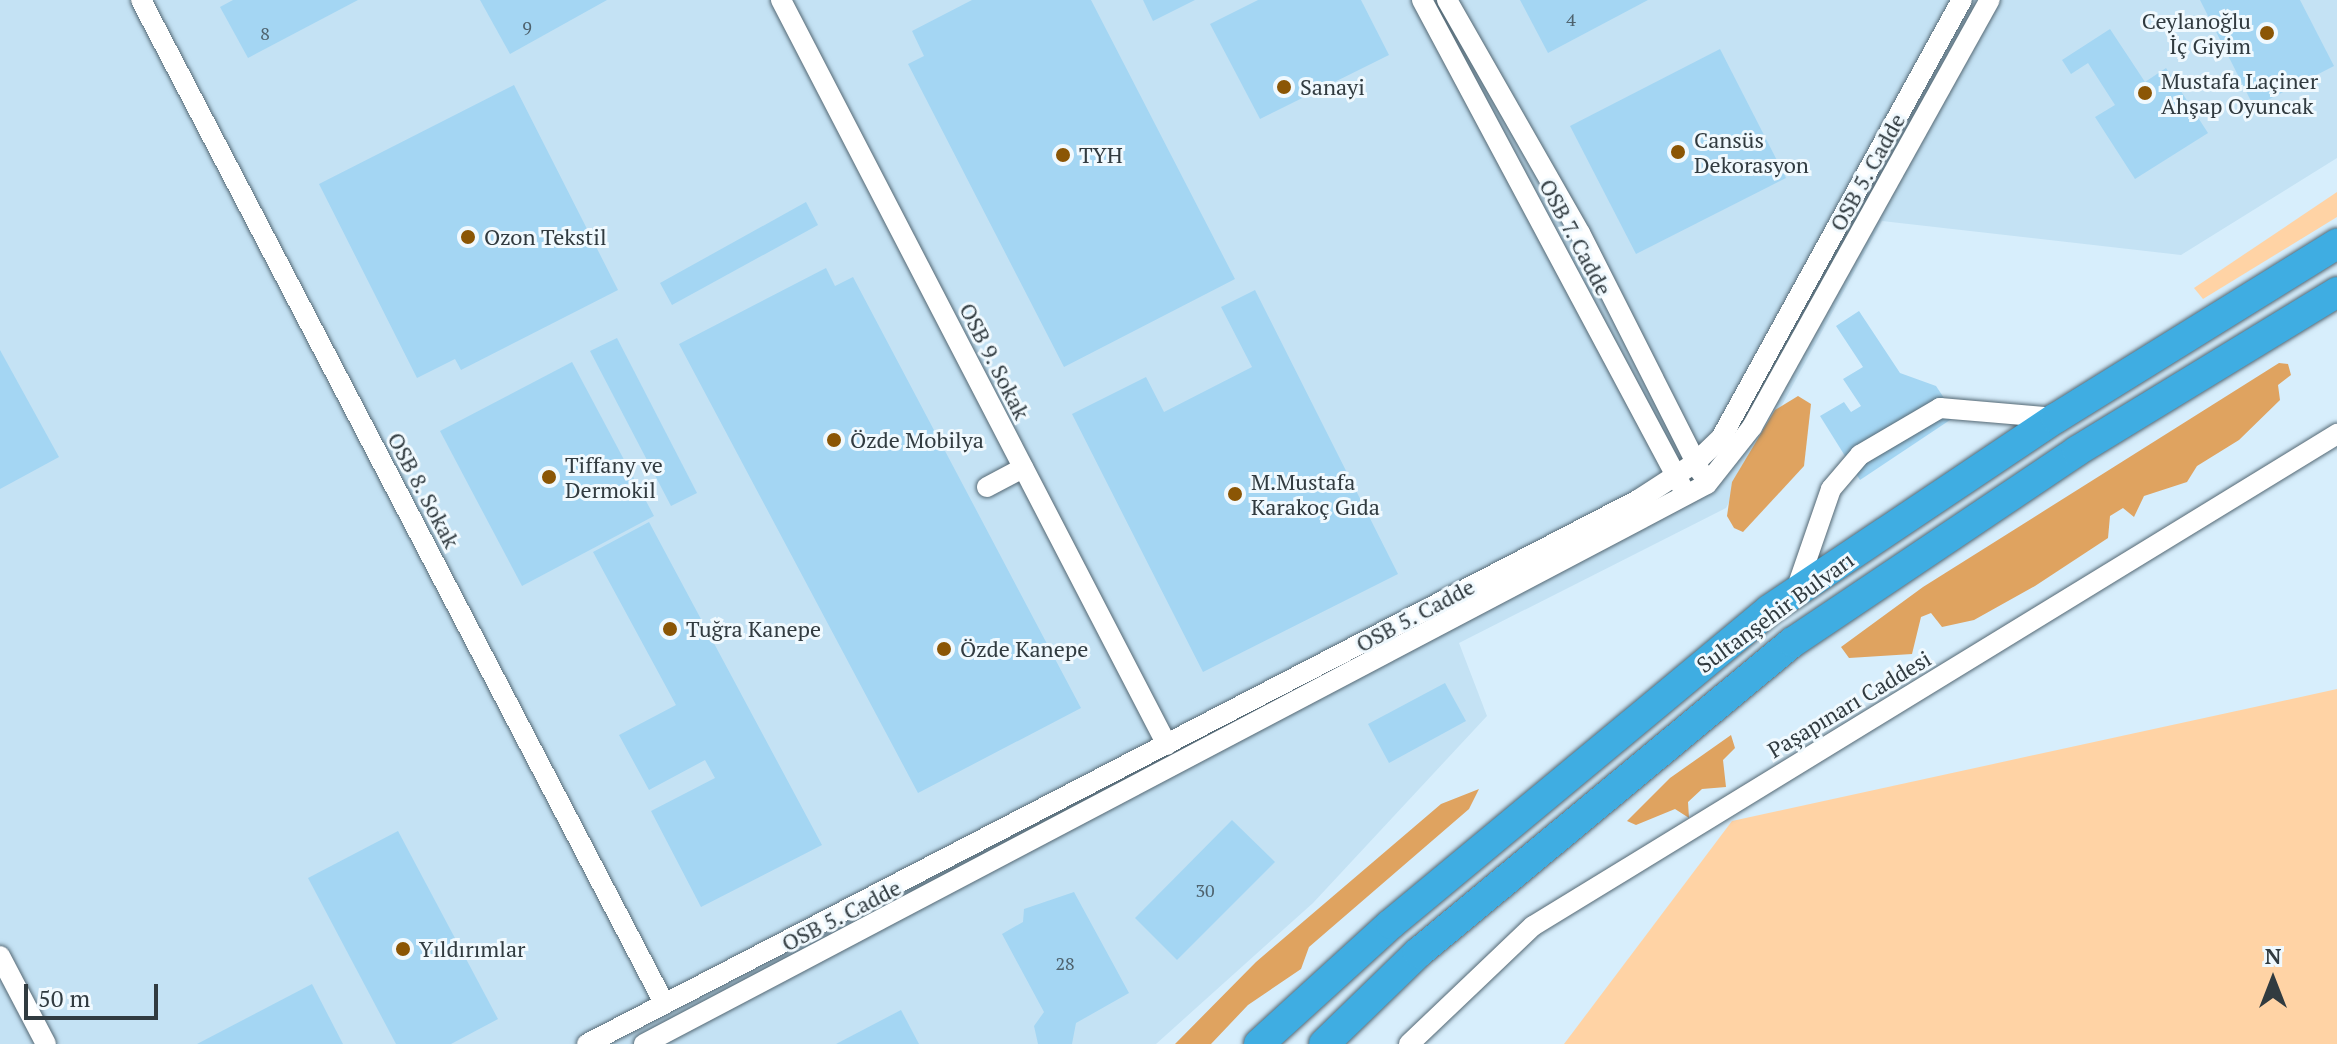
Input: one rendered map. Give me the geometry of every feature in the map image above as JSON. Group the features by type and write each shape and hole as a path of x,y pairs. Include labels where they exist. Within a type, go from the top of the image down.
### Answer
{"highway":[{"name":"Sultanşehir Bulvarı","path":"1259,1044 1579,765 1795,593 2056,418 2337,244"},
{"name":"Sultanşehir Bulvarı","path":"1324,1044 1418,953 1793,642 2077,451 2337,292"}],"street":[{"name":"OSB 8. Sokak","path":"141,0 664,1003"},
{"name":"OSB 9. Sokak","path":"781,0 1167,745"},
{"name":"OSB 7. Cadde","path":"1422,0 1688,497"},
{"name":"OSB 7. Cadde","path":"1447,0 1580,233 1707,484"},
{"path":"587,1044 1167,745 1676,476 1695,463 1721,438 1962,0"},
{"name":"OSB 5. Cadde","path":"644,1044 1688,497 1707,484 1752,427 1990,0"},
{"path":"1795,593 1831,489 1860,455 1940,408 2056,418"},
{"name":"Paşapınarı Caddesi","path":"1409,1044 1533,926 2337,434"},
{"path":"987,487 1023,468"},
{"path":"0,956 46,1044"}],"shaded area":[{"path":"0,0 2337,0 2337,158 2181,255 1882,221 1726,508 1459,643 1487,716 1313,903 1156,1044 0,1044"},
{"path":"2337,192 2337,217 2203,299 2194,288"},
{"path":"2279,363 2288,364 2291,375 2278,385 2280,400 2239,440 2197,466 2187,482 2144,496 2134,517 2123,508 2110,516 2108,538 2035,586 1974,620 1942,627 1931,613 1921,617 1912,654 1849,658 1841,647 1923,587"},
{"path":"1798,396 1811,404 1804,466 1743,532 1734,528 1727,516 1732,482 1775,410"},
{"path":"2337,689 2337,1044 1564,1044 1732,821"},
{"path":"1731,735 1735,748 1723,760 1726,787 1702,789 1688,802 1689,818 1675,809 1636,825 1627,821 1670,778"},
{"path":"1479,789 1469,809 1309,947 1301,969 1248,1005 1211,1044 1175,1044 1256,962 1441,804"}],"building":[{"path":"233,0 358,0 248,58 220,7"},
{"path":"480,0 607,0 510,54"},
{"name":"TYH","path":"972,0 1091,0 1235,279 1064,367 908,64 924,56 912,31"},
{"path":"1143,0 1195,0 1153,21"},
{"name":"Sanayi","path":"1258,0 1361,0 1389,55 1260,119 1210,24"},
{"path":"1520,0 1648,0 1548,53"},
{"name":"Ceylanoğlu İç Giyim","path":"2200,0 2300,0 2334,66 2254,107"},
{"name":"Mustafa Laçiner Ahşap Oyuncak","path":"2110,29 2145,82 2166,68 2208,133 2135,179 2095,117 2115,105 2088,63 2071,74 2062,60"},
{"name":"Cansüs Dekorasyon","path":"1720,49 1786,178 1636,254 1570,126"},
{"name":"Ozon Tekstil","path":"514,85 618,290 461,370 455,359 417,378 319,184"},
{"path":"806,202 818,225 672,305 660,283"},
{"path":"826,268 835,286 853,277 1081,708 918,793 679,344"},
{"name":"M.Mustafa Karakoç Gıda","path":"1255,290 1398,574 1203,672 1072,414 1146,377 1164,412 1252,367 1221,307"},
{"path":"1859,311 1900,373 1936,386 1956,416 1860,480 1820,416 1844,402 1851,412 1861,406 1843,379 1863,367 1836,326"},
{"path":"617,338 697,493 671,506 590,351"},
{"path":"0,350 59,457 0,489"},
{"name":"Tiffany ve Dermokil","path":"572,362 654,516 522,586 440,431"},
{"path":"649,522 822,845 701,907 651,811 715,778 705,760 649,790 619,735 676,705 593,552"},
{"path":"1445,683 1466,721 1389,763 1368,724"},
{"path":"1232,820 1275,862 1177,960 1135,918"},
{"name":"Yıldırımlar","path":"398,831 498,1019 451,1044 396,1044 308,878"},
{"path":"1074,892 1129,993 1076,1023 1072,1044 1038,1044 1034,1026 1044,1012 1002,934 1023,922 1024,909"},
{"path":"312,984 343,1044 197,1044"},
{"path":"901,1010 919,1044 836,1044"}],"place":[{"name":"Ceylanoğlu İç Giyim","path":"2267,33"},
{"name":"Sanayi","path":"1284,87"},
{"name":"Mustafa Laçiner Ahşap Oyuncak","path":"2145,93"},
{"name":"Cansüs Dekorasyon","path":"1678,152"},
{"name":"TYH","path":"1063,155"},
{"name":"Ozon Tekstil","path":"468,237"},
{"name":"Özde Mobilya","path":"834,440"},
{"name":"Tiffany ve Dermokil","path":"549,477"},
{"name":"M.Mustafa Karakoç Gıda","path":"1235,494"},
{"name":"Tuğra Kanepe","path":"670,629"},
{"name":"Özde Kanepe","path":"944,649"},
{"name":"Yıldırımlar","path":"403,949"}]}
